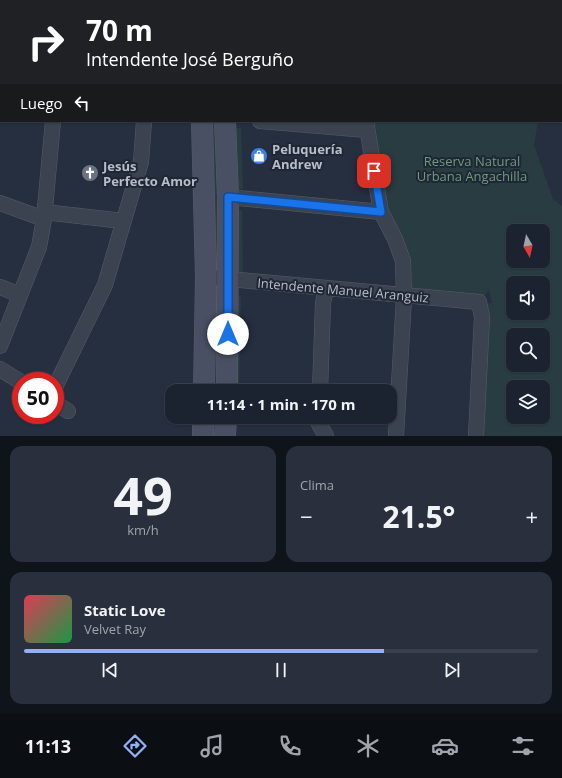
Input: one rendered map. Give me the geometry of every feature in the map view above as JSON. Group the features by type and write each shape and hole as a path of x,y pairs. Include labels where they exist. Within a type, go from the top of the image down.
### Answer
{"main road":[{"path":"202,122 206,277 204,384"},
{"path":"225,122 228,197 227,384"},
{"path":"203,424 203,436"},
{"path":"225,436 226,424"}],"street":[{"path":"0,346 39,247 44,216 53,122"},
{"path":"62,372 105,285 141,162 144,122"},
{"path":"281,122 367,126 381,212 395,239 403,261 404,295 396,436"},
{"path":"228,197 381,212"},
{"path":"0,203 44,216 123,221"},
{"name":"Intendente Manuel Aranguiz","path":"206,277 480,302 482,317 476,436"},
{"path":"0,287 20,295"},
{"path":"320,384 324,288"},
{"path":"0,369 12,376"},
{"path":"319,424 326,436"}],"green space":[{"path":"208,122 219,122 218,261 215,260"},
{"name":"Reserva Natural Urbana Angachilla","path":"370,122 538,122 534,145 553,199 562,206 562,436 481,436 485,304 492,303 489,290 481,300 412,293 387,217"},
{"path":"231,128 241,128 243,189 234,189"},
{"path":"232,209 242,210 243,272 233,272"},
{"path":"236,296 241,297 239,384 232,384"}],"place":[{"name":"Peluquería Andrew","path":"259,156"},
{"name":"Jesús Perfecto Amor","path":"90,173"}],"route":[{"path":"228,334 228,197 381,212 374,171"}]}
